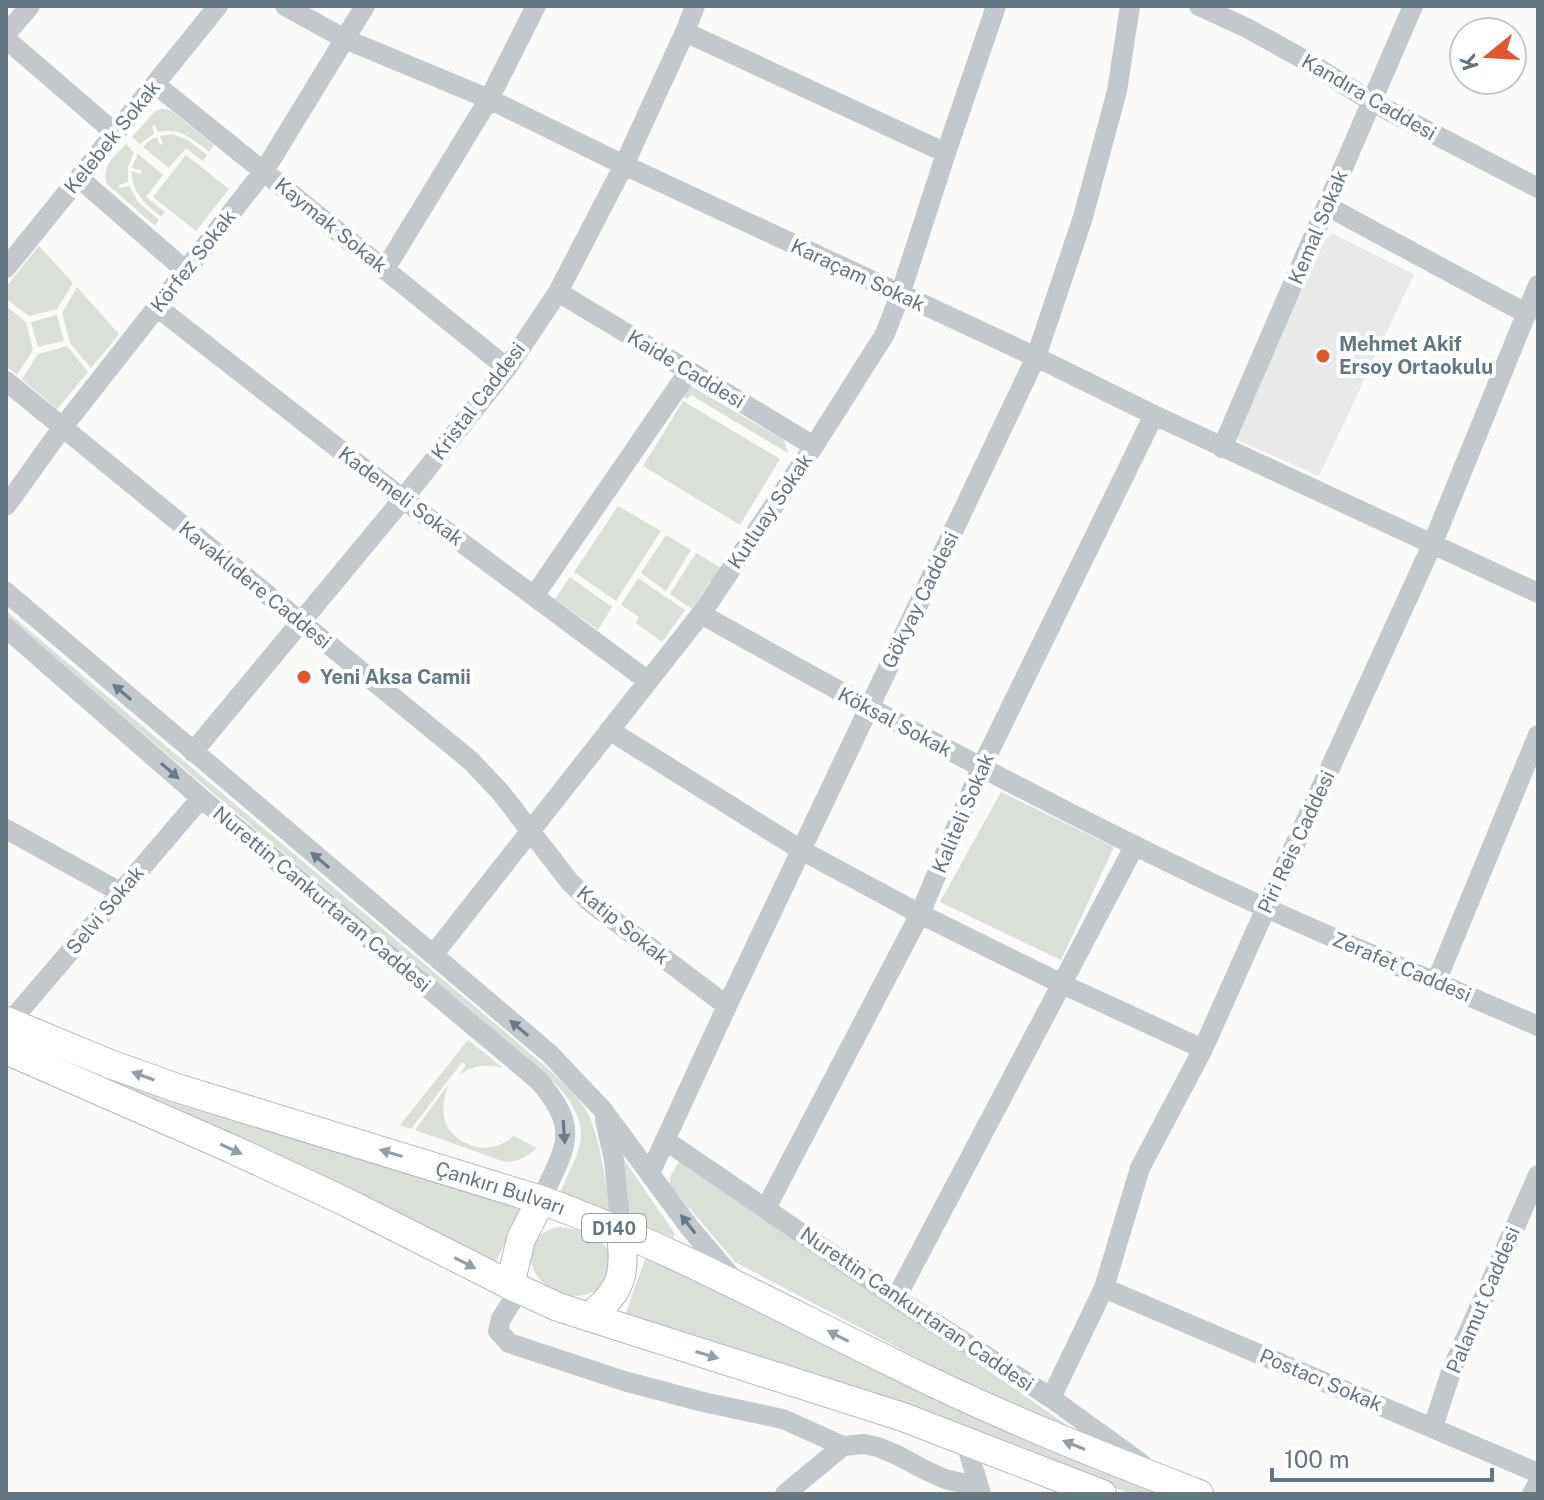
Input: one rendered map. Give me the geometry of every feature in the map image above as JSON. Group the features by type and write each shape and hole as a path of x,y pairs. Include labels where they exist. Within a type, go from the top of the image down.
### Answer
{"highway":[{"name":"Çankırı Bulvarı","path":"7,1031 177,1088 541,1200 621,1231 737,1284 950,1390 1064,1441 1199,1494"},
{"path":"7,1031 146,1110 348,1203 514,1288 558,1307 903,1417 1102,1494"},
{"path":"514,1288 521,1239 541,1200"},
{"path":"589,1317 608,1302 621,1278 621,1231"}],"street":[{"path":"30,6 6,37 115,133"},
{"name":"Kelebek Sokak","path":"6,268 218,6"},
{"name":"Karaçam Sokak","path":"285,6 345,39 489,99 1222,448 1538,593"},
{"name":"Körfez Sokak","path":"6,506 62,428 264,171 365,6"},
{"path":"385,269 489,99 536,6"},
{"name":"Kristal Caddesi","path":"193,752 403,499 507,368 558,292 624,165 695,6"},
{"name":"Kutluay Sokak","path":"433,955 701,614 885,334 996,6"},
{"name":"Gökyay Caddesi","path":"650,1173 1036,357 1083,217 1117,91 1130,6"},
{"name":"Kandıra Caddesi","path":"1199,6 1259,35 1372,102 1538,188"},
{"name":"Kemal Sokak","path":"1222,448 1413,6"},
{"path":"685,32 946,153"},
{"name":"Kaymak Sokak","path":"155,84 507,368"},
{"path":"79,178 186,271"},
{"path":"1327,206 1527,314"},
{"name":"Piri Reis Caddesi","path":"1051,1398 1104,1288 1140,1168 1203,1049 1432,545 1538,285"},
{"name":"Kaide Caddesi","path":"558,292 814,446"},
{"name":"Kademeli Sokak","path":"157,307 403,499 648,681"},
{"path":"534,596 689,371"},
{"name":"Kavaklıdere Caddesi","path":"6,381 470,760 531,831"},
{"name":"Kaliteli Sokak","path":"766,1208 920,914 981,768 1154,415"},
{"name":"Nurettin Cankurtaran Caddesi","path":"6,592 550,1054 602,1109 690,1228 737,1284"},
{"name":"Köksal Sokak","path":"701,614 981,768 1266,908"},
{"name":"Nurettin Cankurtaran Caddesi","path":"7,630 201,798 538,1080 550,1093 563,1118 567,1135 563,1153 541,1200"},
{"path":"609,730 801,850 920,914 1203,1049"},
{"path":"1436,982 1538,735"},
{"name":"Selvi Sokak","path":"7,1031 201,798"},
{"path":"6,829 120,892"},
{"name":"Katip Sokak","path":"531,831 569,881 590,902 727,1006"},
{"path":"896,1298 1135,845"},
{"name":"Zerafet Caddesi","path":"1266,908 1538,1026"},
{"path":"602,1109 614,1160 621,1231"},
{"name":"Nurettin Cankurtaran Caddesi","path":"665,1140 896,1298 1051,1398 1167,1481"},
{"name":"Palamut Caddesi","path":"1433,1427 1452,1369 1538,1175"},
{"path":"514,1288 498,1331 509,1343 624,1381 783,1419 843,1446 864,1444 878,1447 945,1479 980,1491"},
{"name":"Postacı Sokak","path":"1104,1288 1538,1473"},
{"path":"965,1440 980,1491"},
{"path":"785,1494 843,1446"},
{"path":"1532,1494 1538,1483"}],"shaded area":[{"path":"170,110 214,145 209,152 179,133 158,132 155,125 152,127 154,134 140,144 132,137 154,112"},
{"path":"173,134 188,140 207,155 203,161 186,148 169,168 143,147 157,137 160,145 163,144 160,136"},
{"path":"126,144 134,152 128,167 128,182 119,185 119,188 129,186 138,202 159,220 155,226 107,184 107,167"},
{"path":"138,154 163,175 146,197 165,212 161,217 140,197 134,186 132,171 141,174 142,171 132,168"},
{"path":"186,155 229,189 196,231 153,197"},
{"name":"Mehmet Akif Ersoy Ortaokulu","path":"1334,234 1414,274 1319,476 1233,438 1324,242"},
{"path":"39,246 73,283 57,309 29,316 6,299 6,287"},
{"path":"77,287 119,334 91,368 70,343 62,313"},
{"path":"6,306 26,322 33,350 17,375 6,366"},
{"path":"57,315 64,341 38,347 31,322"},
{"path":"67,346 88,372 57,409 22,379 38,354"},
{"path":"691,386 784,440 788,453 691,395 687,399 682,395"},
{"path":"683,401 780,459 740,525 643,466"},
{"path":"618,506 661,531 616,601 574,572"},
{"path":"666,535 691,550 666,591 641,573"},
{"path":"696,553 723,569 715,584 710,581 692,609 670,594"},
{"path":"570,577 612,607 598,630 555,599"},
{"path":"638,578 685,610 662,642 636,623 639,617 621,605"},
{"path":"6,611 561,1081 584,1107 595,1130 611,1215 559,1195 578,1152 581,1128 570,1102 558,1086 6,617"},
{"path":"1001,792 1114,847 1061,960 940,902"},
{"path":"6,1032 523,1205 494,1266 6,1040"},
{"path":"468,1040 503,1068 480,1066 459,1075 466,1065 462,1062 411,1129 400,1125"},
{"path":"448,1085 444,1119 459,1139 487,1148 514,1136 537,1148 522,1158 505,1162 415,1130"},
{"path":"682,1157 1078,1433 967,1384 735,1262 669,1184"},
{"path":"623,1158 675,1234 673,1238 629,1220"},
{"path":"558,1227 588,1234 612,1253 605,1286 584,1295 565,1295 549,1288 537,1276 531,1262 532,1247 540,1235"},
{"path":"647,1254 993,1425 1160,1494 1131,1494 953,1423 624,1318"}],"place":[{"name":"Mehmet Akif Ersoy Ortaokulu","path":"1323,356"},
{"name":"Yeni Aksa Camii","path":"304,677"}]}
